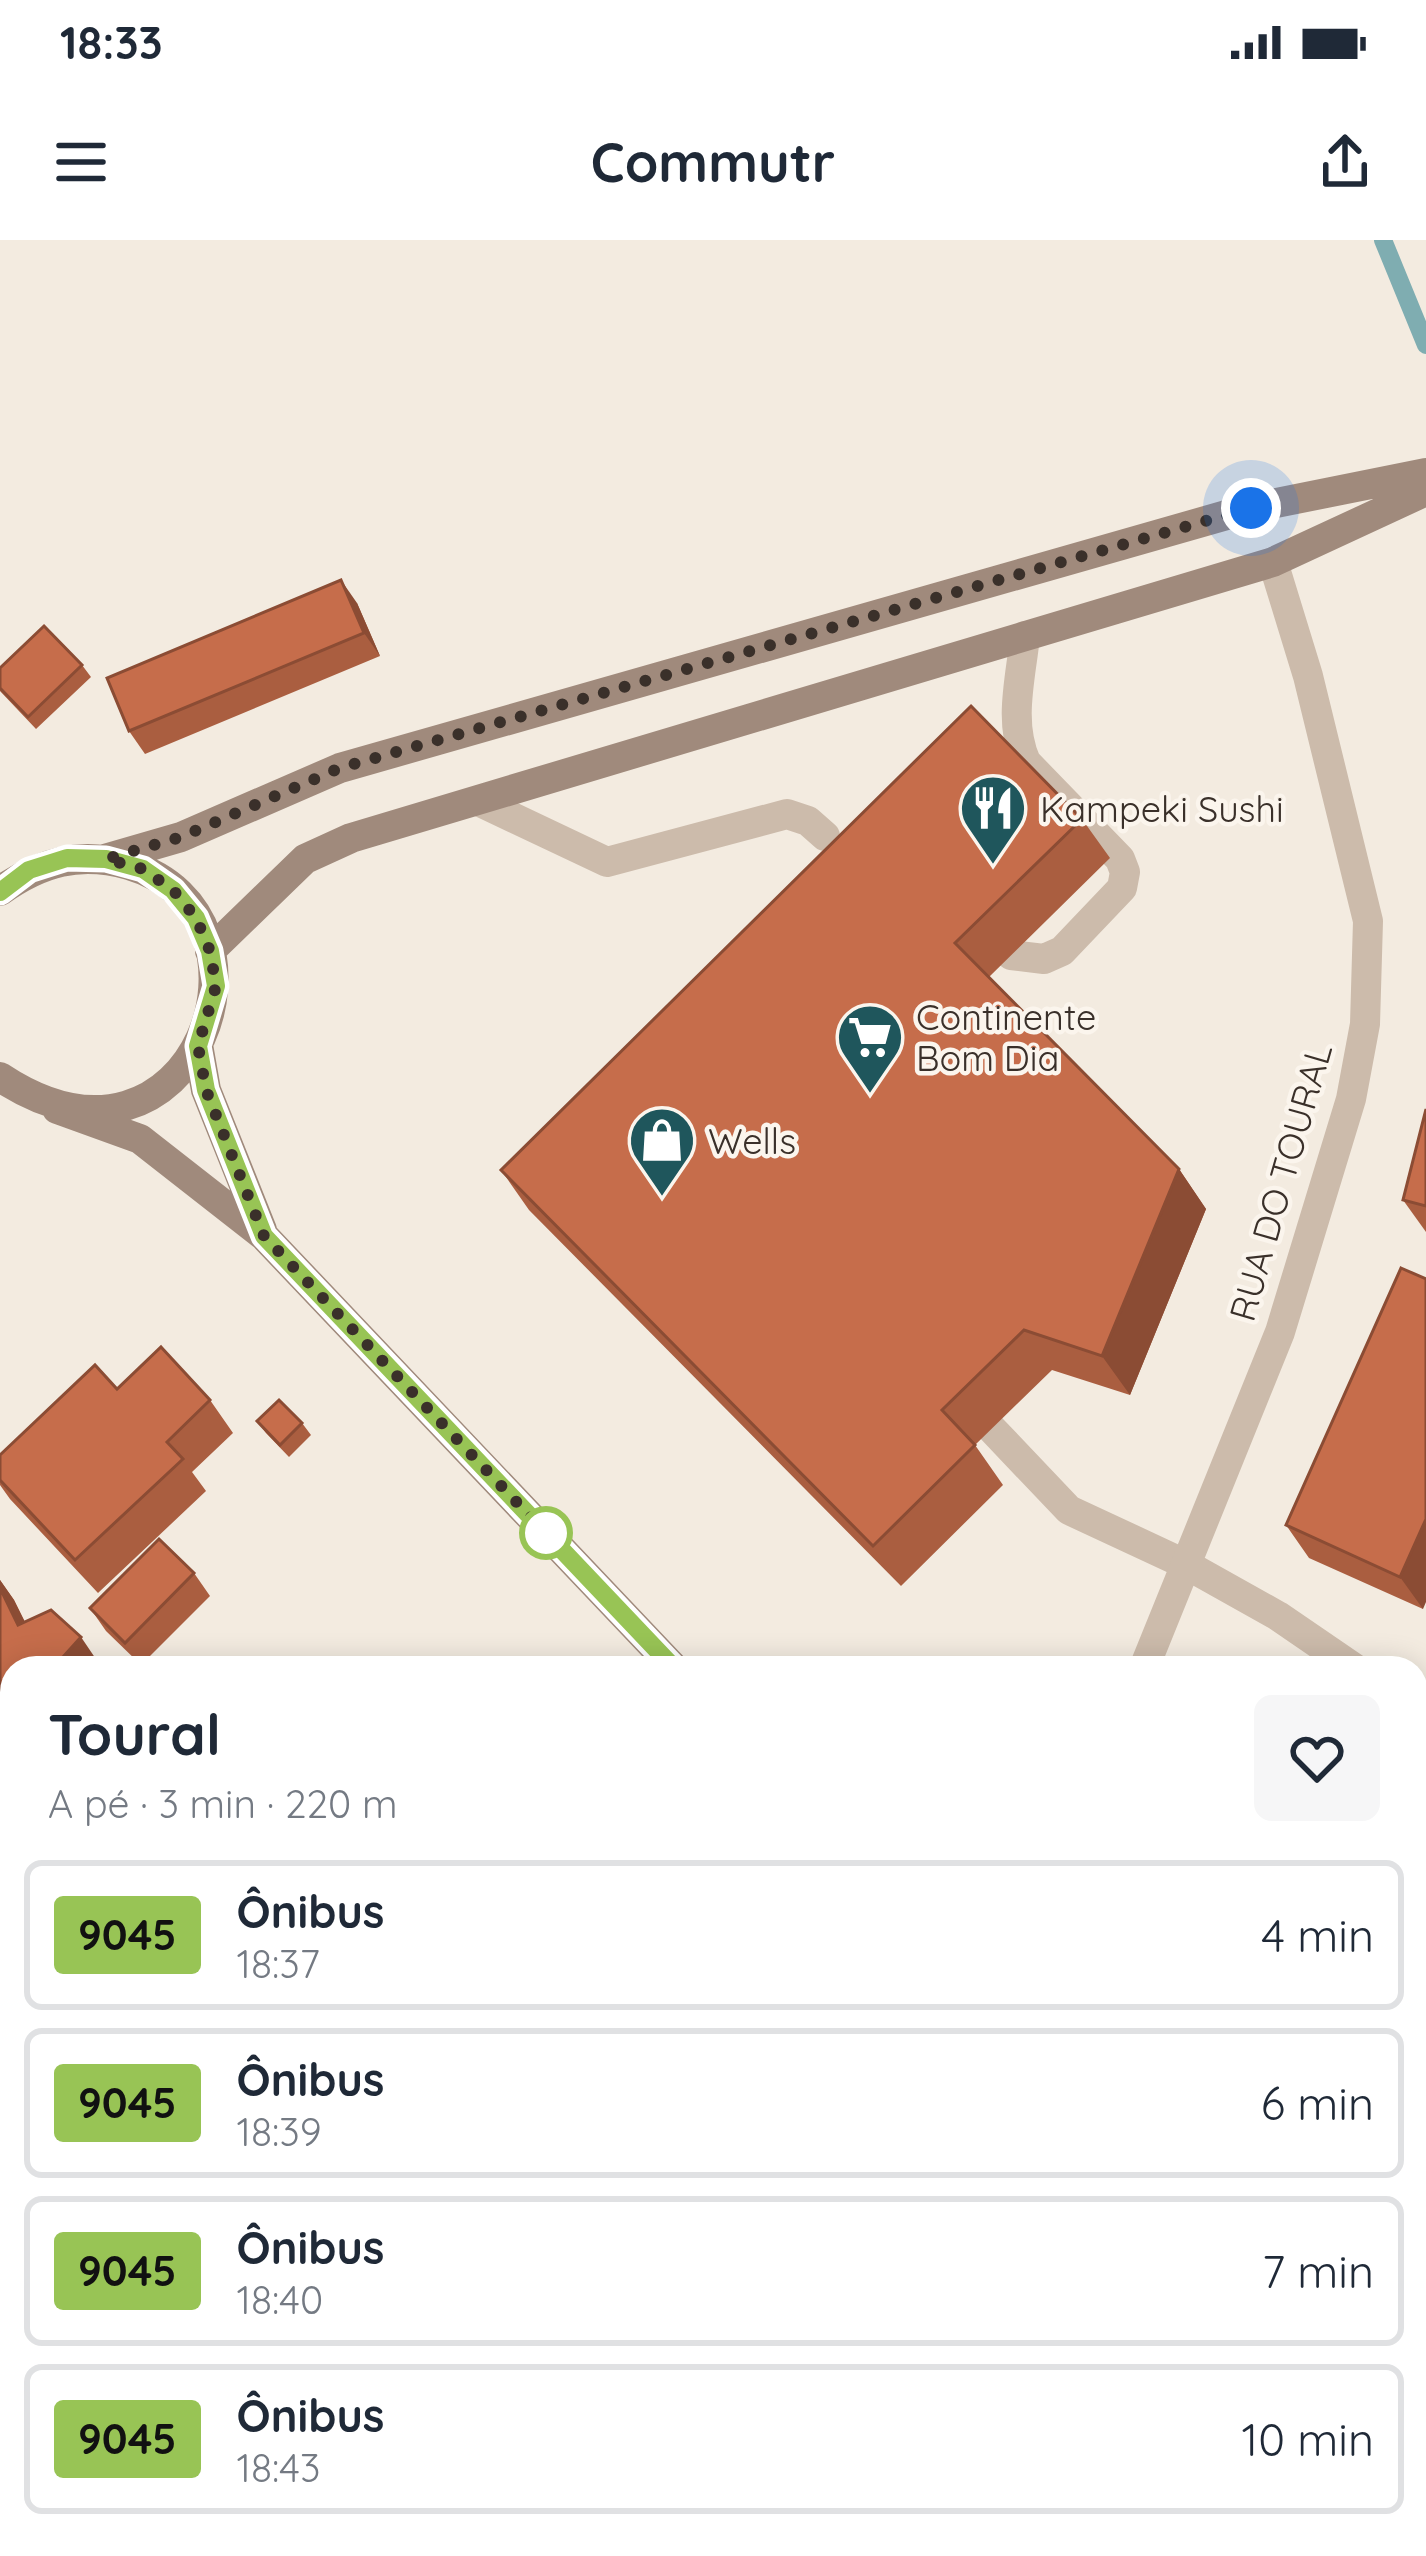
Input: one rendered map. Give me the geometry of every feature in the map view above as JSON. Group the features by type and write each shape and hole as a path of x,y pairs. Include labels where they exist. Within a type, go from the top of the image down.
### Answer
{"main road":[{"path":"106,859 181,837 340,768 406,748 1229,514 1426,473"},
{"path":"210,951 304,860 351,838 1273,562 1426,491"},
{"path":"0,892 29,870 67,858 106,859 143,869 173,890 196,918 210,951 216,986 198,1046 172,1081 137,1102 97,1112 57,1109"},
{"path":"198,1046 206,1090 264,1236"},
{"path":"0,1077 57,1109 140,1139 264,1236 663,1656"}],"street":[{"name":"RUA DO TOURAL","path":"1149,1656 1280,1333 1352,1099 1365,1024 1368,921 1308,676 1273,562"},
{"path":"1011,955 1044,959 1062,951 1121,889 1125,872 1120,859 1026,762 1019,746 1015,727 1025,636"},
{"path":"478,801 607,862 787,814 808,821 825,836"},
{"path":"992,1428 1069,1510 1186,1565 1279,1616 1337,1656"}],"building":[{"path":"341,580 364,633 129,731 107,678"},
{"path":"44,626 82,665 28,717 0,688 0,668"},
{"name":"Continente Bom Dia","path":"971,706 1082,819 955,943 1179,1169 1102,1356 1024,1330 942,1410 975,1445 873,1546 501,1170"},
{"path":"1426,1109 1426,1206 1403,1200"},
{"path":"1401,1268 1426,1279 1426,1519 1400,1577 1286,1525"},
{"path":"161,1347 210,1400 167,1442 183,1459 75,1560 0,1480 0,1455 95,1365 117,1389"},
{"path":"279,1400 302,1423 280,1445 257,1421"},
{"path":"159,1539 194,1573 125,1643 90,1608"},
{"path":"0,1588 18,1625 51,1610 81,1637 64,1656 0,1656"}],"waterway":[{"path":"1383,240 1426,345"}],"bus line":[{"name":"9045","path":"0,892 29,870 67,858 106,859 143,869 173,890 196,918 210,951 216,986 209,1022 198,1046 206,1090 264,1236 663,1656"}],"place":[{"name":"Kampeki Sushi","path":"993,867"},
{"name":"Continente Bom Dia","path":"870,1096"},
{"name":"Wells","path":"662,1199"}],"route":[{"path":"546,1533 264,1236 206,1090 198,1046 209,1022 216,986 210,951 196,918 173,890 143,869 106,859 181,837 340,768 1251,508"}]}
